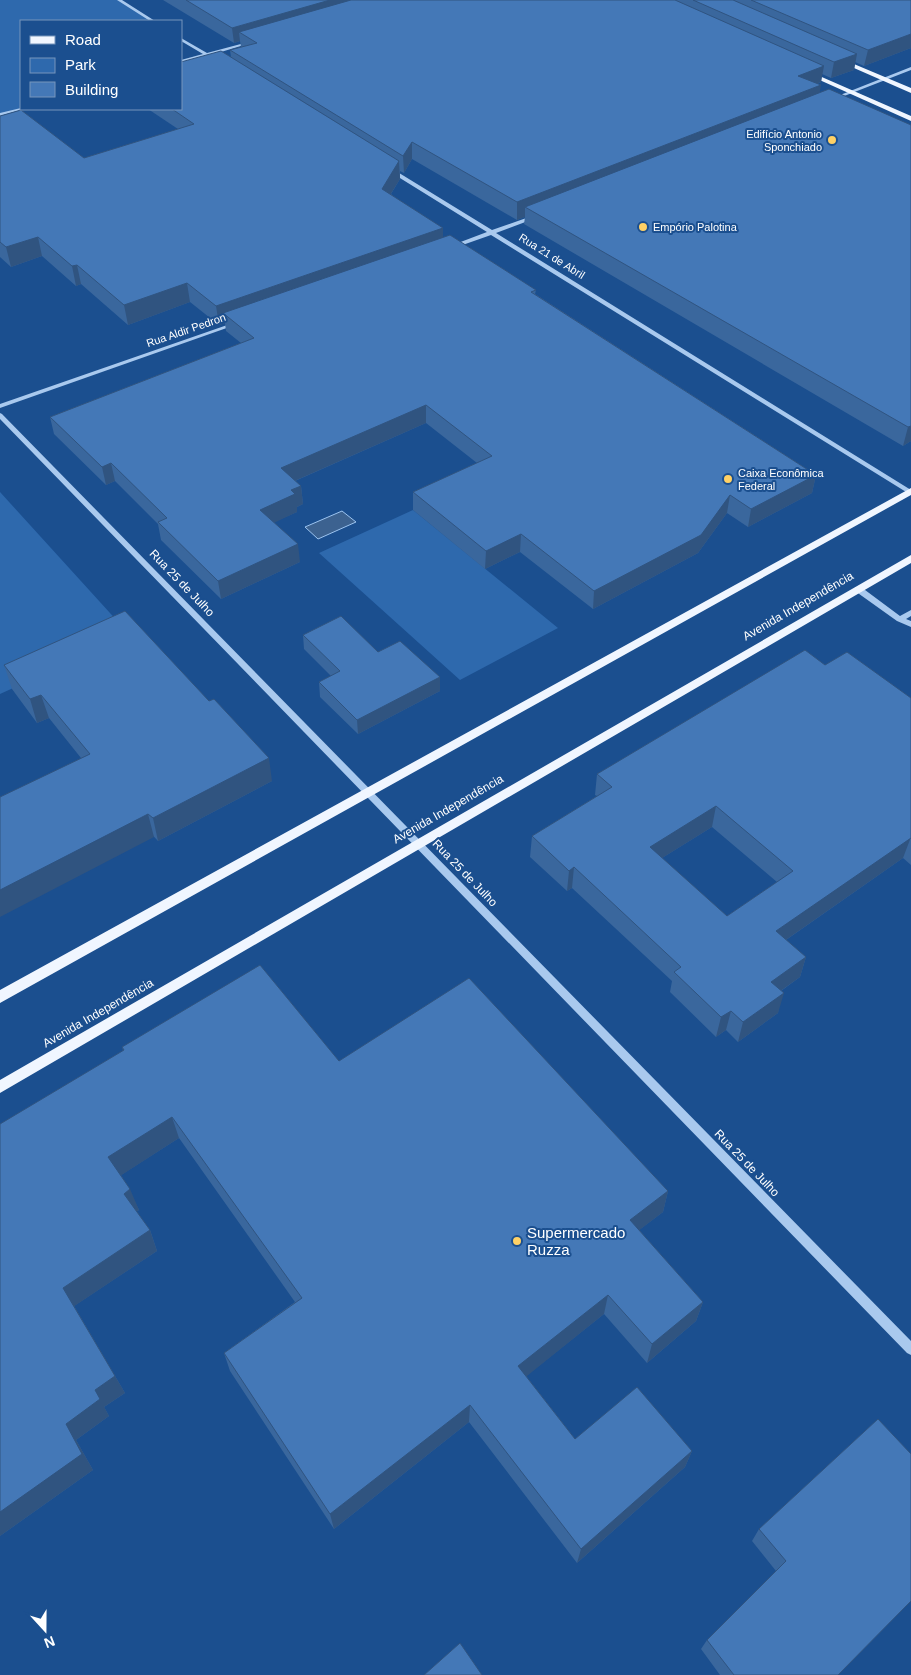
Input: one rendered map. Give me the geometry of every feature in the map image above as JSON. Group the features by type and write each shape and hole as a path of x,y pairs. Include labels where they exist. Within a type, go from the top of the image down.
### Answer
{"main road":[{"path":"829,55 911,91"},
{"path":"797,68 911,119"},
{"path":"0,997 911,492"},
{"name":"Avenida Independência","path":"0,1086 911,558"}],"street":[{"path":"118,0 151,20"},
{"path":"182,40 224,66"},
{"path":"182,62 254,41"},
{"path":"823,102 911,68"},
{"path":"0,115 20,110"},
{"name":"Rua 21 de Abril","path":"384,165 911,492"},
{"path":"446,249 539,215"},
{"name":"Rua Aldir Pedron","path":"0,406 242,321"},
{"name":"Rua 25 de Julho","path":"0,415 911,1349"},
{"path":"858,589 900,619 911,624"},
{"path":"900,619 911,613"}],"green space":[{"path":"0,0 119,0 151,20 20,20 20,109 0,115"},
{"path":"0,492 130,635 0,694"},
{"path":"413,510 558,628 460,680 319,553"}],"shaded area":[{"path":"342,511 356,522 318,539 305,527"}],"building":[{"path":"186,0 330,0 232,28"},
{"path":"351,0 675,0 824,66 798,76 821,85 517,202 412,142 403,156 230,50 257,43 239,32"},
{"path":"693,0 733,0 857,54 834,62"},
{"path":"751,0 911,0 911,34 868,50"},
{"path":"221,51 399,161 382,189 443,228 216,306 187,283 124,305 77,265 72,266 38,237 6,247 0,242 0,116 21,110 84,158 194,124 173,110 182,110 182,62"},
{"path":"829,89 911,125 911,426 908,427 525,207"},
{"path":"450,235 536,290 531,292 816,475 751,509 730,495 701,535 594,591 521,534 486,551 413,492 492,456 426,405 281,468 301,486 291,490 295,494 260,510 298,544 218,581 158,522 167,518 111,463 102,467 50,417 254,338 223,313"},
{"path":"125,611 209,701 214,699 269,758 153,818 148,814 0,890 0,797 90,754 41,695 30,699 4,665"},
{"path":"341,616 378,652 400,641 440,677 357,720 319,682 340,671 303,635"},
{"path":"805,650 825,665 847,652 911,698 911,838 776,931 806,957 771,982 784,993 743,1022 731,1011 721,1017 674,972 681,967 574,867 569,871 532,836 612,787 597,774","holes":["716,806 793,871 727,916 650,847"]},
{"path":"260,965 339,1061 469,978 668,1191 630,1220 703,1302 652,1344 608,1295 518,1366 575,1439 637,1387 692,1451 581,1549 470,1405 330,1514 224,1353 302,1298 172,1117 108,1157 130,1189 124,1194 150,1230 63,1288 115,1376 95,1390 100,1399 66,1424 82,1454 0,1512 0,1124 124,1050 122,1047"},
{"path":"878,1419 911,1454 911,1601 838,1675 734,1675 707,1640 786,1561 759,1529"},
{"path":"460,1643 482,1675 424,1675"}],"place":[{"name":"Edifício Antonio Sponchiado","path":"832,140"},
{"name":"Empório Palotina","path":"643,227"},
{"name":"Caixa Econômica Federal","path":"728,479"},
{"name":"Supermercado Ruzza","path":"517,1241"}]}
